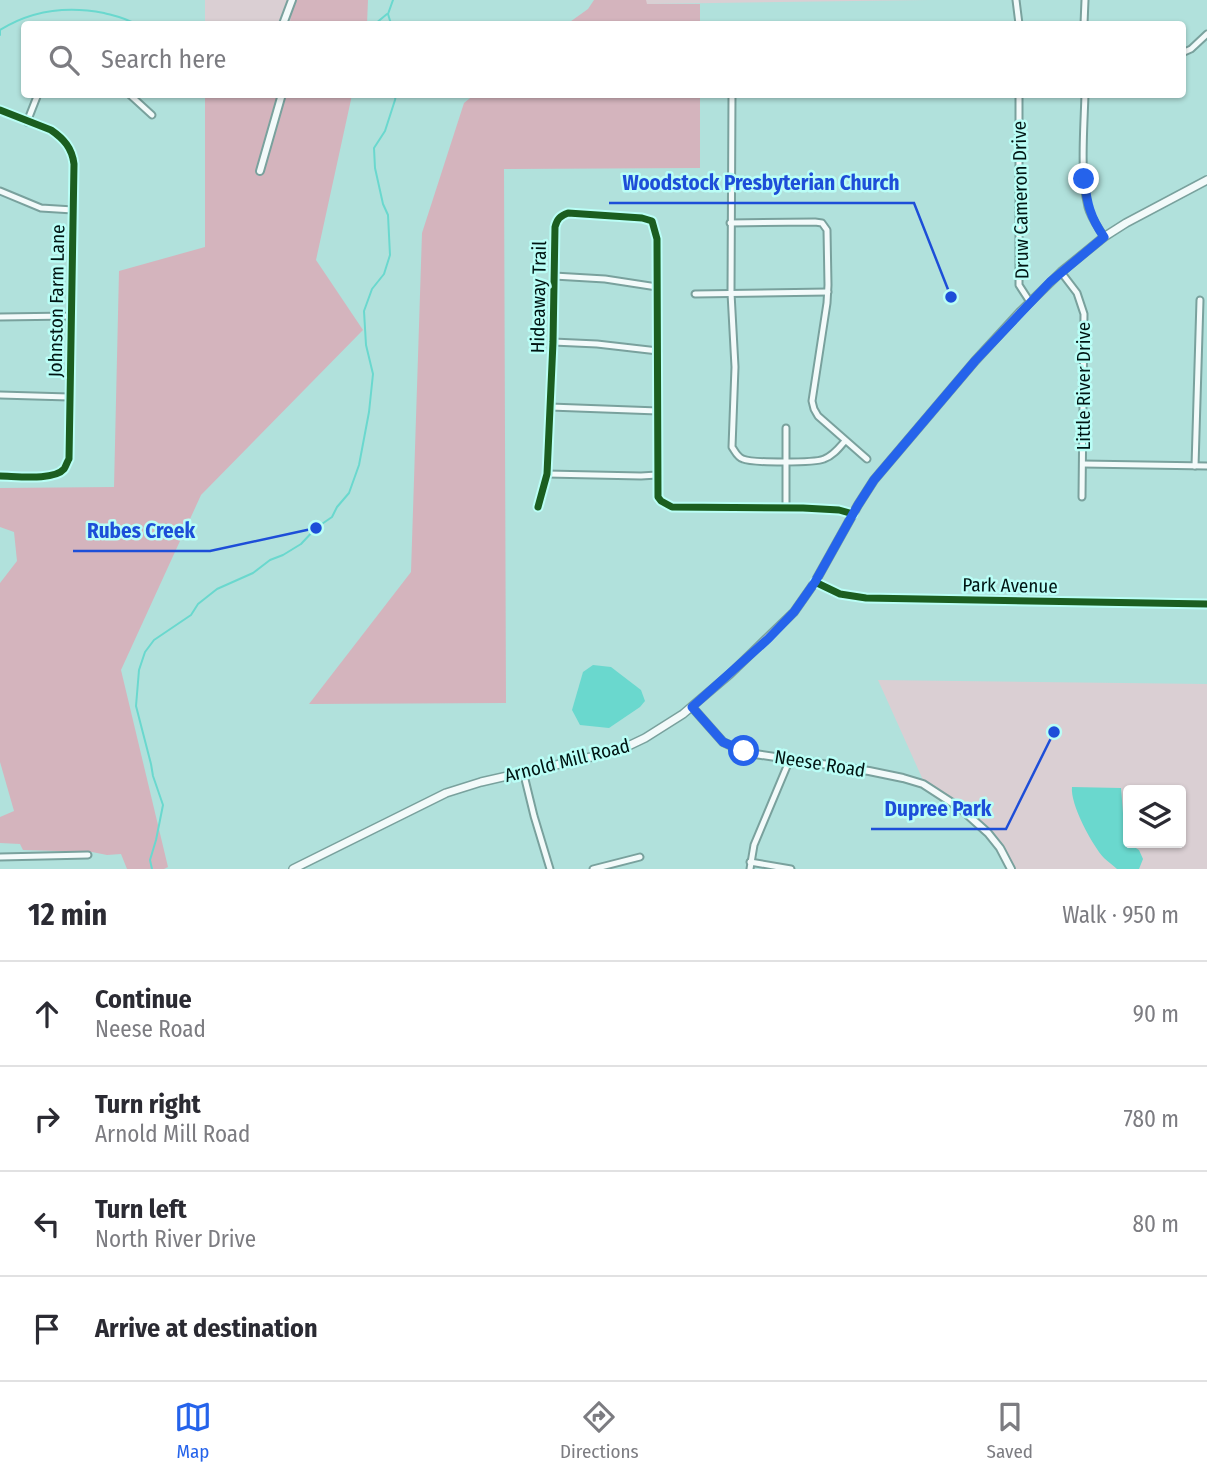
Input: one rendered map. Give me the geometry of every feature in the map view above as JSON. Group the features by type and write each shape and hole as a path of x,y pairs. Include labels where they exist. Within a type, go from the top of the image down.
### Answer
{"main road":[{"name":"Arnold Mill Road","path":"293,869 446,793 523,771 624,748 655,732 692,707 776,631 802,603 874,480 975,361 1030,302 1104,237 1207,180"}],"street":[{"path":"284,21 292,0"},
{"path":"1016,0 1019,21"},
{"path":"1084,0 1084,21"},
{"path":"1186,51 1207,34"},
{"path":"27,122 36,98"},
{"path":"133,98 152,115"},
{"path":"260,170 281,98"},
{"path":"732,98 730,223 735,367 732,447 743,460 821,461 845,442"},
{"name":"Druw Cameron Drive","path":"1019,98 1019,285 1030,302"},
{"path":"1084,98 1086,195 1091,215 1104,237"},
{"name":"Johnston Farm Lane","path":"0,110 51,130 70,148 74,164 69,459 64,469 56,474 0,476"},
{"path":"0,191 41,208 74,210"},
{"name":"Hideaway Trail","path":"538,507 547,474 555,227 562,215 625,216 652,221 657,239 657,475"},
{"path":"730,223 822,223 827,229 828,292 812,401 818,416 867,459"},
{"name":"Little River Drive","path":"1061,272 1077,293 1084,314 1082,497"},
{"path":"554,276 605,279 657,287"},
{"path":"695,294 828,292"},
{"path":"1195,466 1200,300"},
{"path":"0,317 71,316"},
{"path":"553,342 658,351"},
{"path":"0,395 69,397"},
{"path":"550,407 658,411"},
{"path":"786,428 786,508"},
{"path":"1083,464 1207,466"},
{"path":"547,474 657,475 658,497 672,507 839,510 853,514"},
{"name":"Park Avenue","path":"815,582 847,596 878,598 1207,604"},
{"name":"Neese Road","path":"692,707 723,742 744,751 886,774 923,784 980,825 1000,848 1011,869"},
{"path":"790,759 763,821 750,865 791,869"},
{"path":"523,771 550,869"},
{"path":"0,857 88,855"},
{"path":"593,869 640,857"}],"shaded area":[{"path":"205,0 294,0 290,21 205,21"},
{"path":"294,0 368,0 367,21 290,21"},
{"path":"594,0 700,4 700,21 571,21 588,9"},
{"path":"646,0 928,0 646,4"},
{"path":"205,98 351,98 316,260 363,330 201,495 121,670 168,867 127,869 121,854 23,850 20,844 0,843 0,817 14,811 0,762 0,583 17,561 14,532 0,527 0,488 114,487 119,271 205,247"},
{"path":"470,98 700,98 700,168 504,169 506,703 309,704 411,572 422,233 464,103"},
{"path":"878,680 1207,684 1207,869 1014,869 1005,850 975,816 950,796 923,780"}],"water":[{"path":"593,665 611,667 641,690 645,701 609,728 580,725 572,710 583,672"},
{"path":"1072,787 1121,788 1123,848 1139,850 1143,859 1139,869 1117,869 1104,858 1083,824"}],"waterway":[{"path":"390,21 388,14 393,0"},
{"path":"0,35 0,30 12,23 50,11 91,11 128,21"},
{"path":"379,21 387,14"},
{"path":"152,869 150,860 163,805 136,706 139,670 145,652 154,640 191,615 198,604 217,589 253,573 270,560 301,544 316,528 332,517 349,493 359,465 373,374 366,345 364,311 372,289 384,274 390,255 388,215 375,168 374,148 385,131 395,98"}],"cycle path":[{"path":"0,110 51,130 67,144 74,164 69,459 64,469 52,475 0,476"},
{"path":"538,507 547,474 555,227 559,218 568,213 652,221 657,239 658,497 661,501 672,507 803,508 839,510 853,514"},
{"path":"815,582 840,594 866,598 1207,604"}],"place":[{"name":"Woodstock Presbyterian Church","path":"951,297"},
{"name":"Rubes Creek","path":"316,528"},
{"name":"Dupree Park","path":"1054,732"}],"route":[{"path":"744,751 723,742 692,707 794,612 808,594 874,480 975,361 1050,282 1104,237 1088,207 1084,179"}]}
